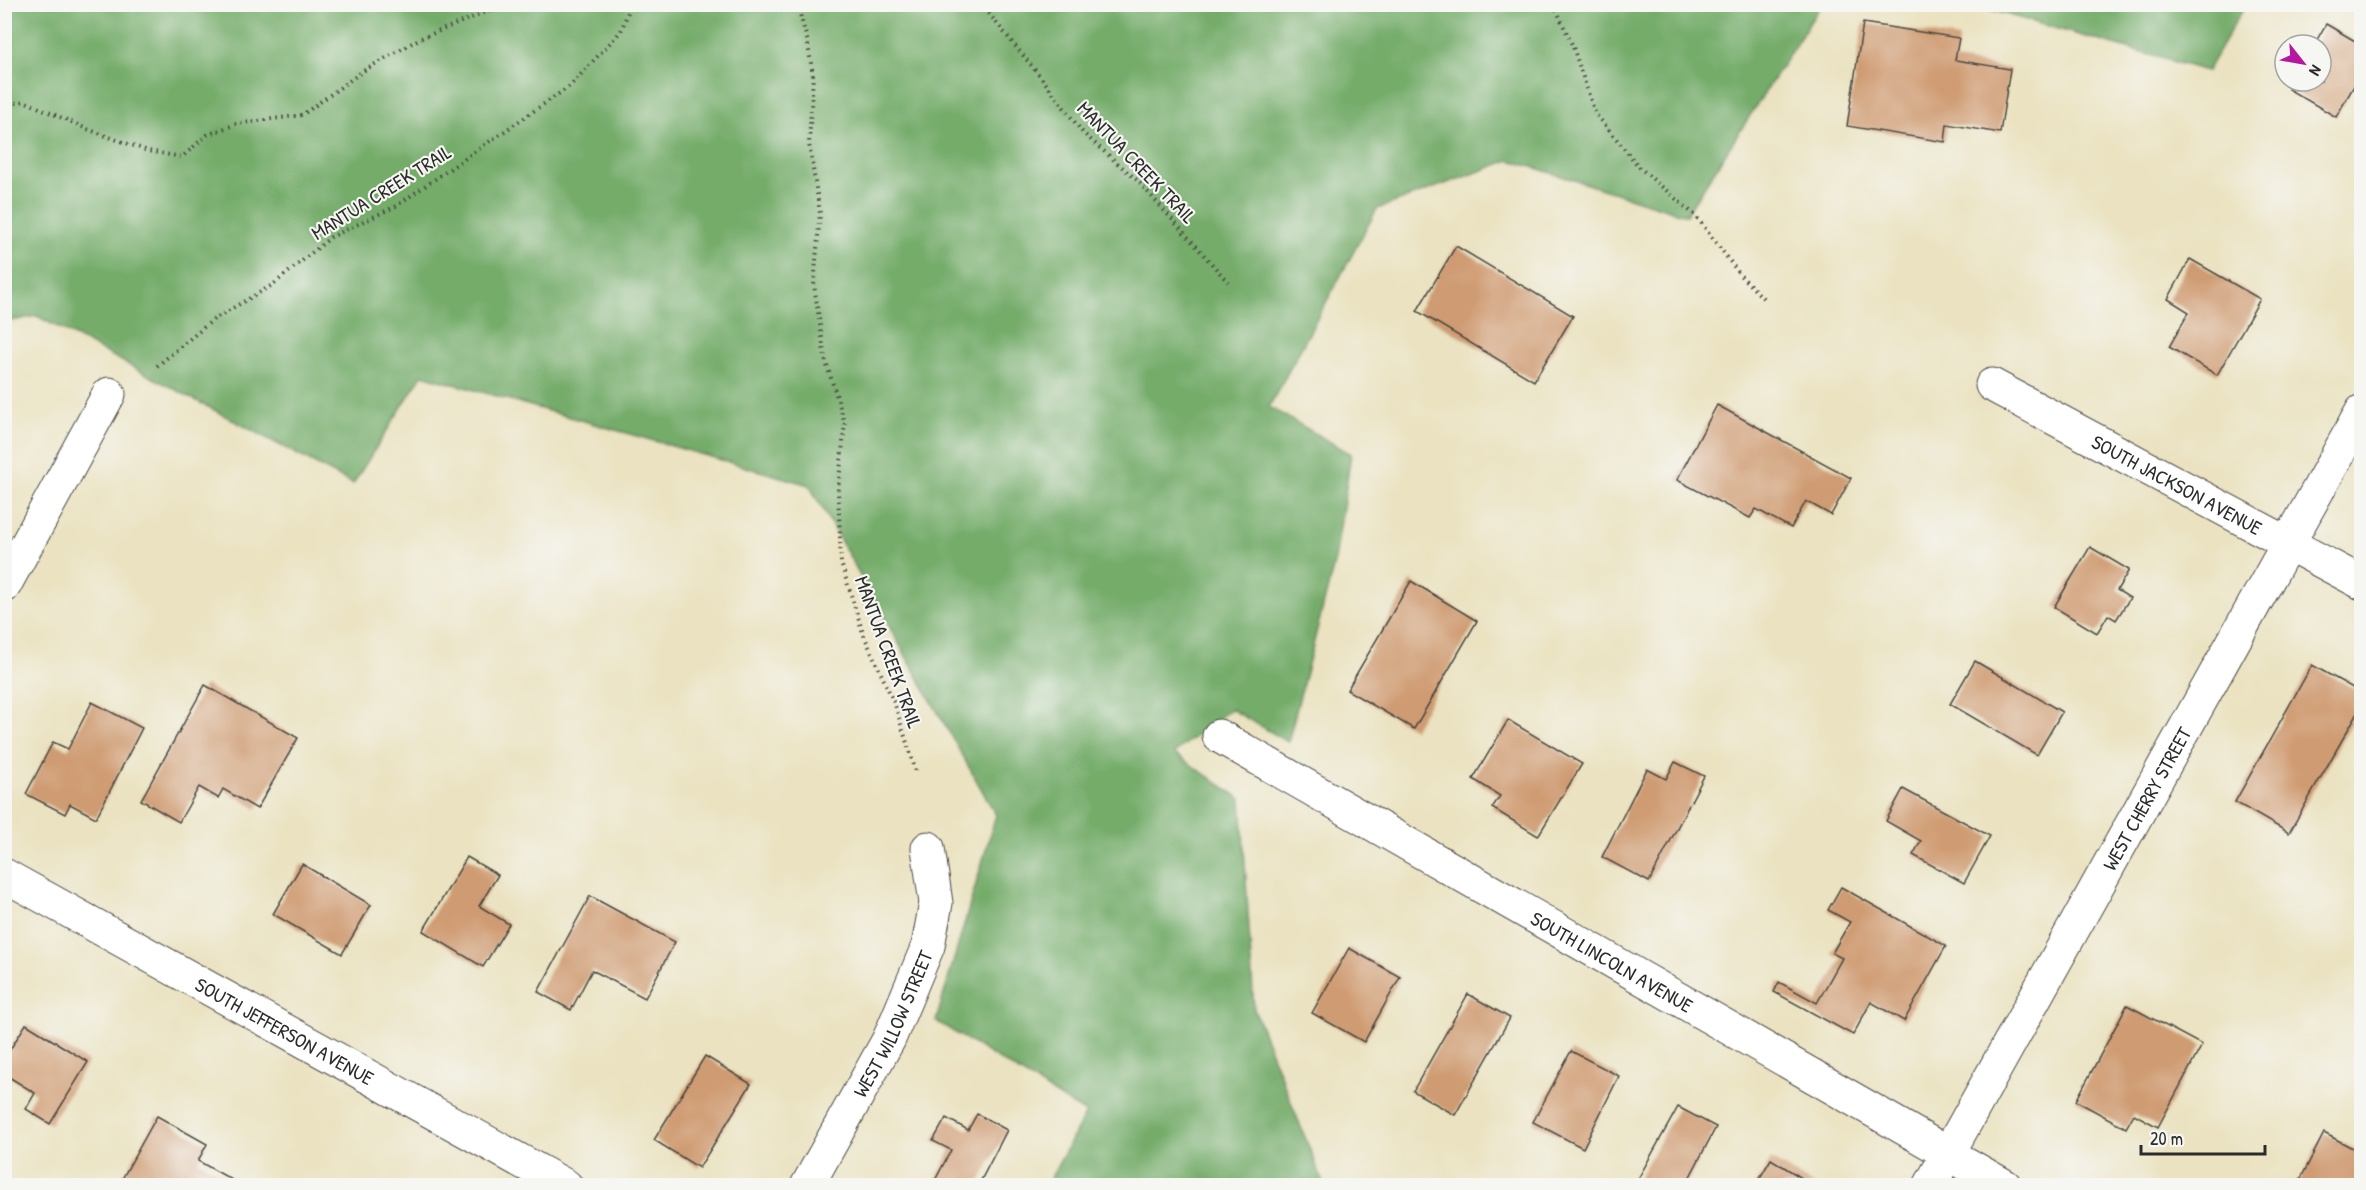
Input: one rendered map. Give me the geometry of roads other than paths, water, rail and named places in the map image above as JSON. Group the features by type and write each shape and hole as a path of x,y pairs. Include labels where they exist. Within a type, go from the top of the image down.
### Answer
{"street":[{"name":"SOUTH JACKSON AVENUE","path":"1992,385 2289,542 2361,583"},
{"path":"4,586 109,394"},
{"name":"WEST CHERRY STREET","path":"1930,1185 2361,411"},
{"name":"SOUTH LINCOLN AVENUE","path":"1219,736 2005,1185"},
{"name":"WEST WILLOW STREET","path":"807,1185 889,1039 928,946 936,903 928,848"},
{"name":"SOUTH JEFFERSON AVENUE","path":"4,875 566,1185"}]}
